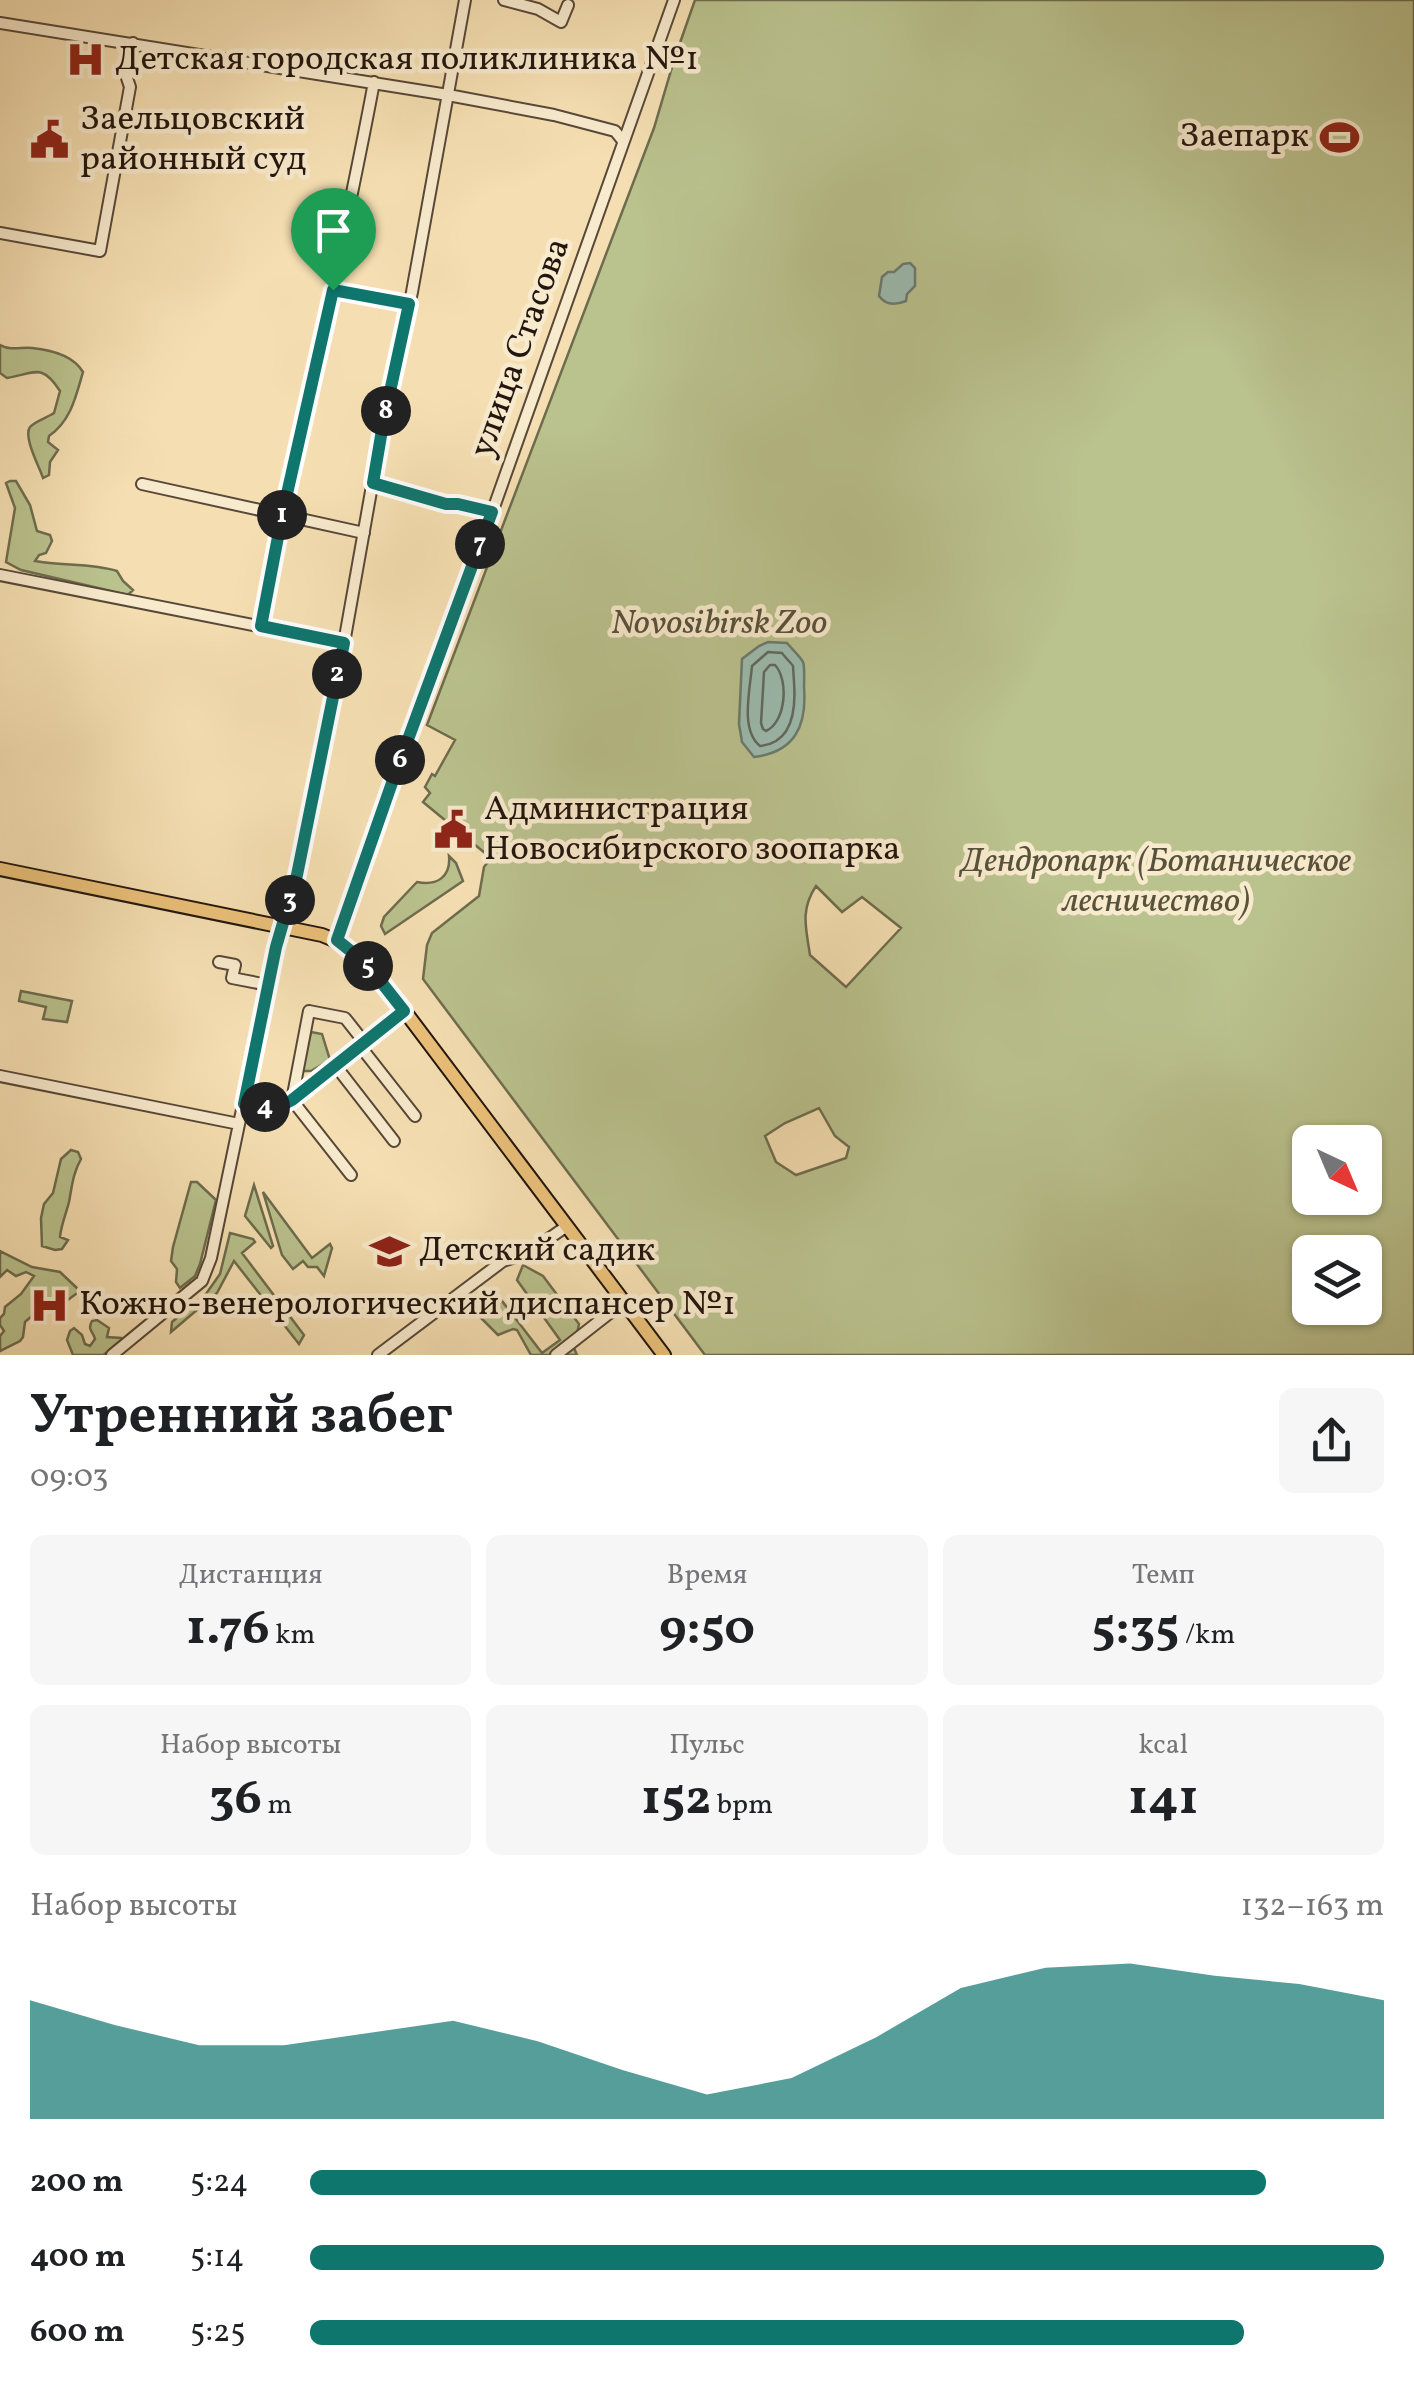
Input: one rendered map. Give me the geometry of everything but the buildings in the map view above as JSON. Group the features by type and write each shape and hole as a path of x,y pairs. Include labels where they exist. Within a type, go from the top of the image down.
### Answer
{"main road":[{"path":"0,868 337,940 367,964 664,1355"}],"street":[{"path":"112,1355 202,1282 210,1258 268,984 297,875 465,0"},
{"path":"504,0 538,9 561,22 568,5"},
{"name":"улица Стасова","path":"337,940 674,0"},
{"path":"0,23 448,95 616,131 624,141"},
{"path":"0,233 100,251 130,88 127,78 132,43"},
{"path":"261,626 374,82"},
{"path":"333,290 409,304"},
{"path":"373,483 446,504 492,512"},
{"path":"142,484 364,533"},
{"path":"0,574 344,643"},
{"path":"219,962 236,966 232,978 268,984"},
{"path":"351,1174 292,1100 309,1011 345,1018 415,1116"},
{"path":"244,1104 283,1106 404,1011"},
{"path":"335,1066 394,1141"},
{"path":"0,1076 240,1124"},
{"path":"378,1355 502,1262 528,1253 567,1226"},
{"path":"556,1355 624,1301"}],"green space":[{"name":"Дендропарк (Ботаническое лесничество)","path":"695,0 1414,0 1414,1355 705,1355 423,979 432,933 479,896 484,867 491,858 423,802 430,793 425,787 455,740 427,725 654,128","holes":["816,886 842,912 862,897 901,928 846,987 810,955 806,919","819,1108 835,1136 849,1147 846,1158 796,1175 776,1162 765,1136"]},
{"path":"0,345 54,352 74,361 83,372 68,415 49,436 48,442 58,450 50,462 49,475 43,478 28,432 32,425 54,413 60,391 43,373 7,378 0,373"},
{"path":"16,481 30,505 37,531 50,535 52,541 46,553 35,561 117,571 133,590 128,595 21,570 6,562 15,508 6,483"},
{"path":"449,856 463,881 385,934 381,926 384,917 417,882 431,883 445,875"},
{"path":"21,991 72,1001 67,1022 43,1019 46,1007 19,1001"},
{"path":"311,1032 322,1034 330,1060 311,1071 302,1071"},
{"path":"71,1150 78,1152 81,1159 60,1237 68,1240 62,1249 55,1250 42,1246 41,1218 44,1204 53,1193 61,1159"},
{"path":"191,1182 197,1182 216,1200 200,1264 195,1276 180,1288 176,1282 177,1269 171,1261"},
{"path":"254,1185 273,1246 271,1248 245,1216"},
{"path":"263,1192 312,1258 330,1244 324,1276 317,1267 308,1267 303,1261 293,1269 282,1255"},
{"path":"230,1233 255,1242 242,1253 304,1335 299,1344 234,1261 217,1293 171,1332 172,1322 206,1294 220,1274"},
{"path":"0,1251 32,1267 60,1272 80,1291 65,1302 51,1305 37,1318 33,1315 25,1322 20,1341 0,1351 4,1331 0,1318 5,1307 34,1276 26,1272 16,1276 7,1270 0,1277"},
{"path":"523,1265 543,1276 579,1324 574,1348 577,1355 531,1355 517,1330 498,1335 478,1315 479,1298 492,1288 542,1353 560,1340 517,1280"},
{"path":"97,1320 109,1328 107,1337 121,1338 122,1343 103,1355 73,1355 67,1340 70,1331 74,1328 90,1346 95,1339 91,1324"}],"water":[{"path":"910,263 915,268 915,286 906,301 885,302 879,296 882,277"},
{"path":"768,642 787,643 803,662 803,714 789,743 754,757 742,742 739,724 742,659"}],"place":[{"name":"Детская городская поликлиника №1","path":"85,60"},
{"name":"Заепарк","path":"1339,137"},
{"name":"Заельцовский районный суд","path":"50,140"},
{"name":"Администрация Новосибирского зоопарка","path":"454,830"},
{"name":"Детский садик","path":"389,1251"},
{"name":"Кожно-венерологический диспансер №1","path":"49,1305"}],"route":[{"path":"333,290 409,304 373,483 446,504 492,512 337,940 367,964 404,1011 292,1100 272,1108 244,1104 276,947 297,875 344,643 261,626 333,290"}],"park label":[{"name":"Novosibirsk Zoo","path":"719,624"}]}
